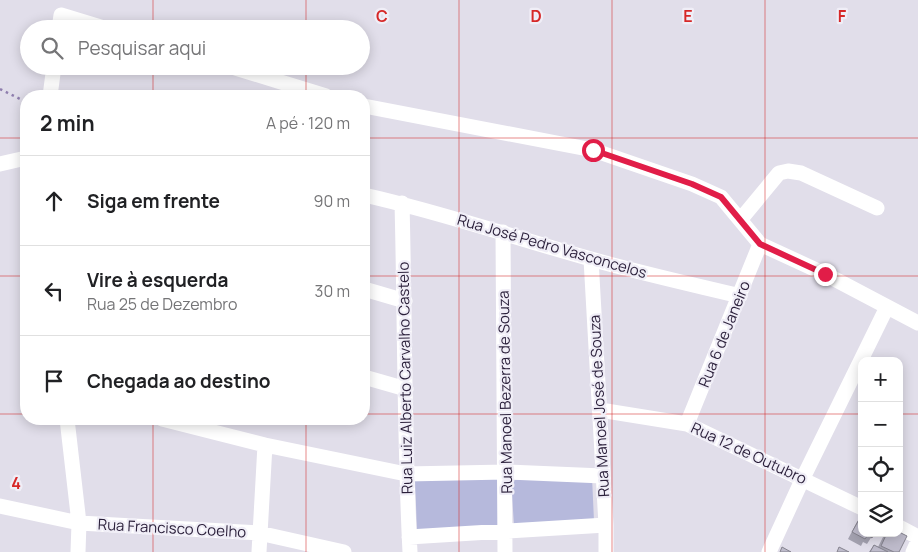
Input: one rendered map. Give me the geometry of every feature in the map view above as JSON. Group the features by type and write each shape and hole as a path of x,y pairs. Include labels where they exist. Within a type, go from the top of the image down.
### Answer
{"street":[{"path":"60,20 61,15 77,20"},
{"path":"51,90 53,75"},
{"path":"258,75 307,90"},
{"path":"370,107 593,150 692,184 721,197 741,218 760,244 918,323"},
{"path":"0,164 20,159"},
{"path":"741,218 779,173 788,171 801,173 877,208"},
{"name":"Rua José Pedro Vasconcelos","path":"370,196 402,203 591,259 740,296"},
{"name":"Rua Luiz Alberto Carvalho Castelo","path":"402,203 405,301 406,474 409,544"},
{"name":"Rua Manoel Bezerra de Souza","path":"503,232 505,552"},
{"name":"Rua 6 de Janeiro","path":"688,424 760,244"},
{"name":"Rua Manoel José de Souza","path":"591,259 606,552"},
{"path":"370,291 405,301"},
{"path":"769,552 887,307"},
{"path":"370,379 406,389"},
{"name":"Rua 12 de Outubro","path":"600,410 688,424 858,506"},
{"path":"68,425 79,523 78,552"},
{"path":"186,425 265,445 406,474 506,472 603,476"},
{"path":"259,552 265,445"},
{"name":"Rua Francisco Coelho","path":"0,506 79,523 260,533 344,552"},
{"path":"409,544 506,530 606,526"},
{"path":"903,530 918,539 913,552"}],"path":[{"path":"0,89 20,99"}],"shaded area":[{"path":"497,476 500,526 417,530 415,480"},
{"path":"592,477 594,521 514,525 511,480"}],"building":[{"path":"858,521 858,535 852,532"},
{"path":"903,534 907,536 899,552 894,552 881,546 885,537 903,537"},
{"path":"874,545 888,552 870,552"},
{"path":"782,547 791,552 780,552"},
{"path":"839,547 849,552 837,552"}],"route":[{"path":"593,150 692,184 721,197 741,218 760,244 825,274"}]}
